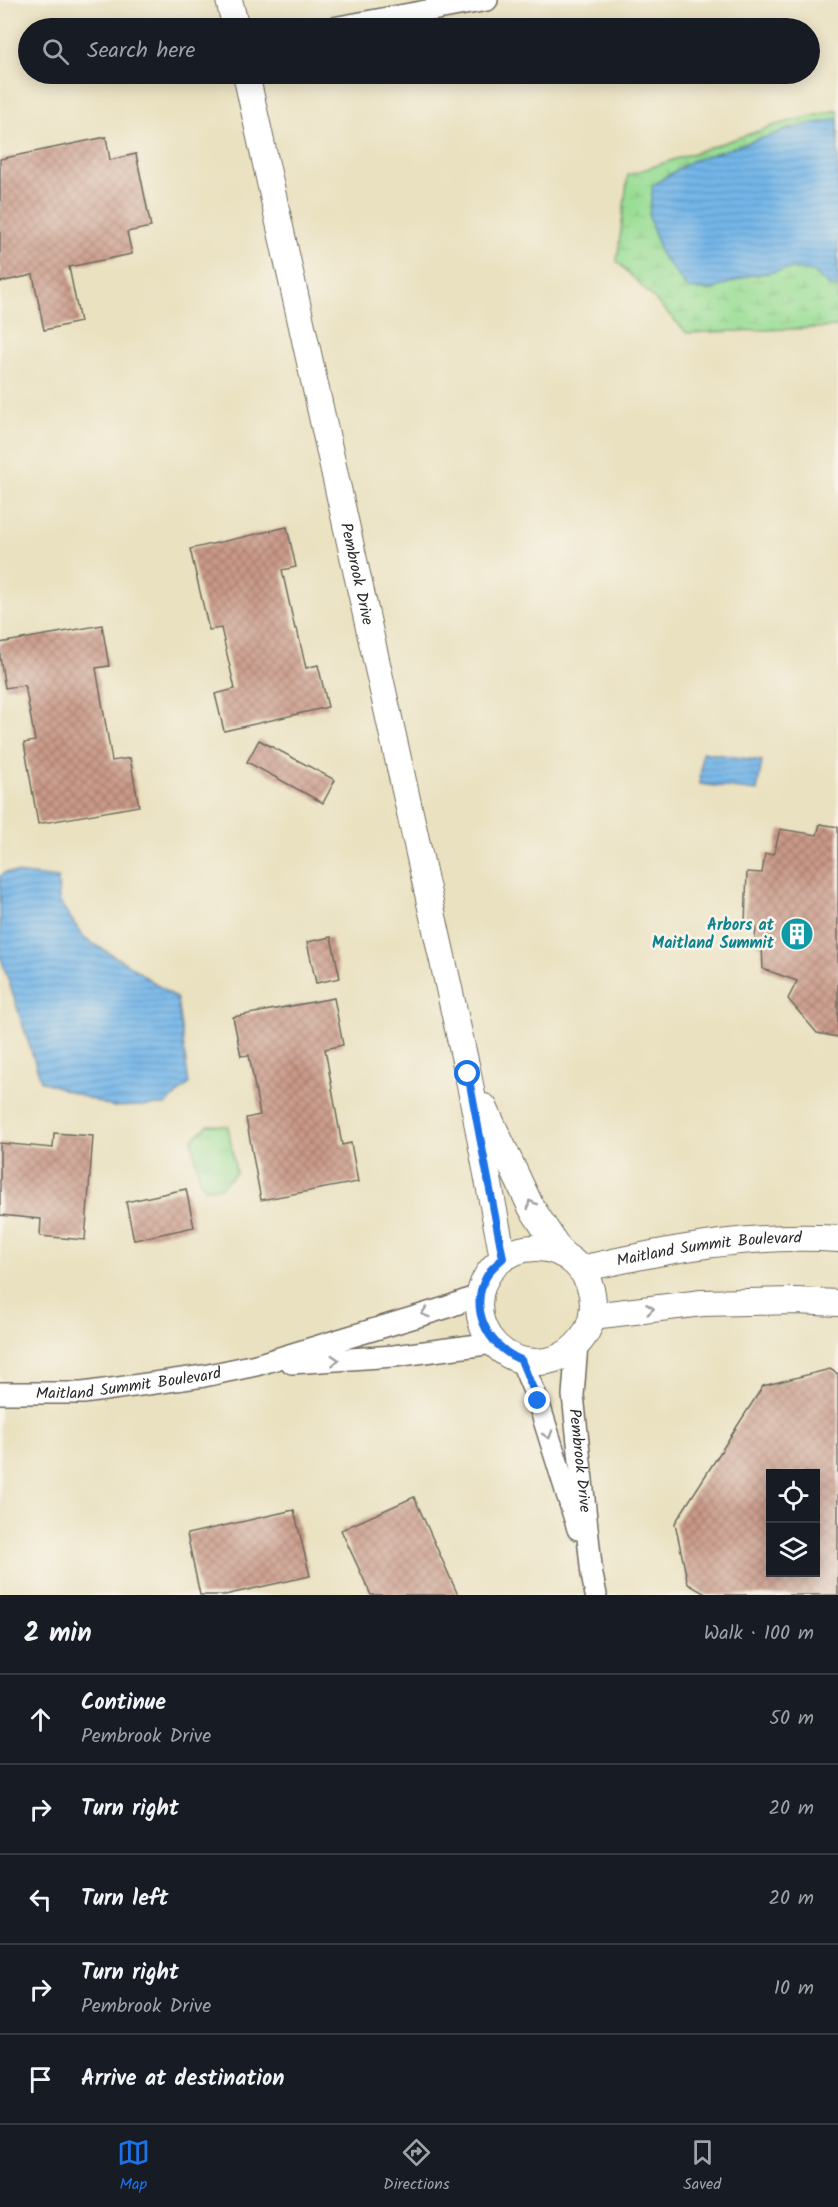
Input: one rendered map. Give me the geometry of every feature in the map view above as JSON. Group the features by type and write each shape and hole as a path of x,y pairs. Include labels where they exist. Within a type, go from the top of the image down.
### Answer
{"street":[{"path":"229,0 234,18"},
{"path":"388,18 487,0"},
{"name":"Pembrook Drive","path":"248,84 468,1074 503,1258"},
{"name":"Pembrook Drive","path":"468,1074 531,1207 571,1261"},
{"name":"Maitland Summit Boulevard","path":"571,1261 765,1239 838,1239"},
{"path":"541,1248 571,1261 593,1297 592,1316 588,1329 577,1345 560,1357 541,1362 521,1360 494,1343 480,1315 480,1295 489,1272 503,1258 521,1250 541,1248"},
{"name":"Maitland Summit Boulevard","path":"0,1394 83,1393 194,1377 256,1365 480,1295"},
{"path":"592,1316 702,1303 796,1301 838,1303"},
{"name":"Maitland Summit Boulevard","path":"256,1365 394,1356 494,1343"},
{"name":"Pembrook Drive","path":"577,1345 573,1395 594,1585"},
{"name":"Pembrook Drive","path":"521,1360 538,1401 594,1585"}],"green space":[{"path":"838,110 838,327 687,333 617,261 628,175 779,124"},
{"path":"208,1125 228,1126 236,1173 221,1187 205,1188 200,1181 192,1140"}],"water":[{"path":"838,119 838,288 830,287 813,272 791,269 748,276 711,290 688,289 660,253 649,216 653,185 691,161 793,128"},
{"path":"702,752 762,761 757,791 700,784"},
{"path":"6,872 58,878 59,901 85,939 126,963 177,999 189,1084 165,1105 112,1107 41,1081 0,955 0,876"}],"building":[{"path":"106,137 110,160 136,154 151,227 127,232 132,254 69,267 80,322 44,330 33,275 0,282 0,159"},
{"path":"287,527 296,567 282,570 295,629 297,629 306,668 318,665 328,707 224,731 215,694 235,689 221,628 209,630 190,549"},
{"path":"102,625 109,666 96,668 112,761 130,758 139,806 38,824 24,743 35,741 25,685 5,688 0,643"},
{"path":"259,740 335,780 323,803 247,762"},
{"name":"Arbors at Maitland Summit","path":"820,824 838,827 838,1037 817,1033 788,999 797,981 763,969 762,946 755,943 756,925 745,923 747,872 762,873 765,854 774,854 780,829 817,835"},
{"path":"331,937 340,978 316,983 307,942"},
{"path":"334,998 343,1045 325,1049 342,1145 351,1143 358,1182 261,1200 246,1118 260,1115 249,1055 241,1056 233,1017"},
{"path":"54,1133 93,1136 85,1240 40,1236 41,1219 0,1215 0,1143 53,1148"},
{"path":"186,1189 194,1227 134,1240 126,1202"},
{"path":"830,1369 838,1374 838,1595 707,1595 688,1584 675,1523 763,1386"},
{"path":"414,1497 458,1595 371,1595 341,1530"},
{"path":"294,1510 310,1576 225,1595 200,1595 187,1534"}],"place":[{"name":"Arbors at Maitland Summit","path":"797,934"}],"route":[{"path":"468,1074 503,1258 489,1272 480,1295 480,1315 494,1343 521,1360 538,1401"}]}
